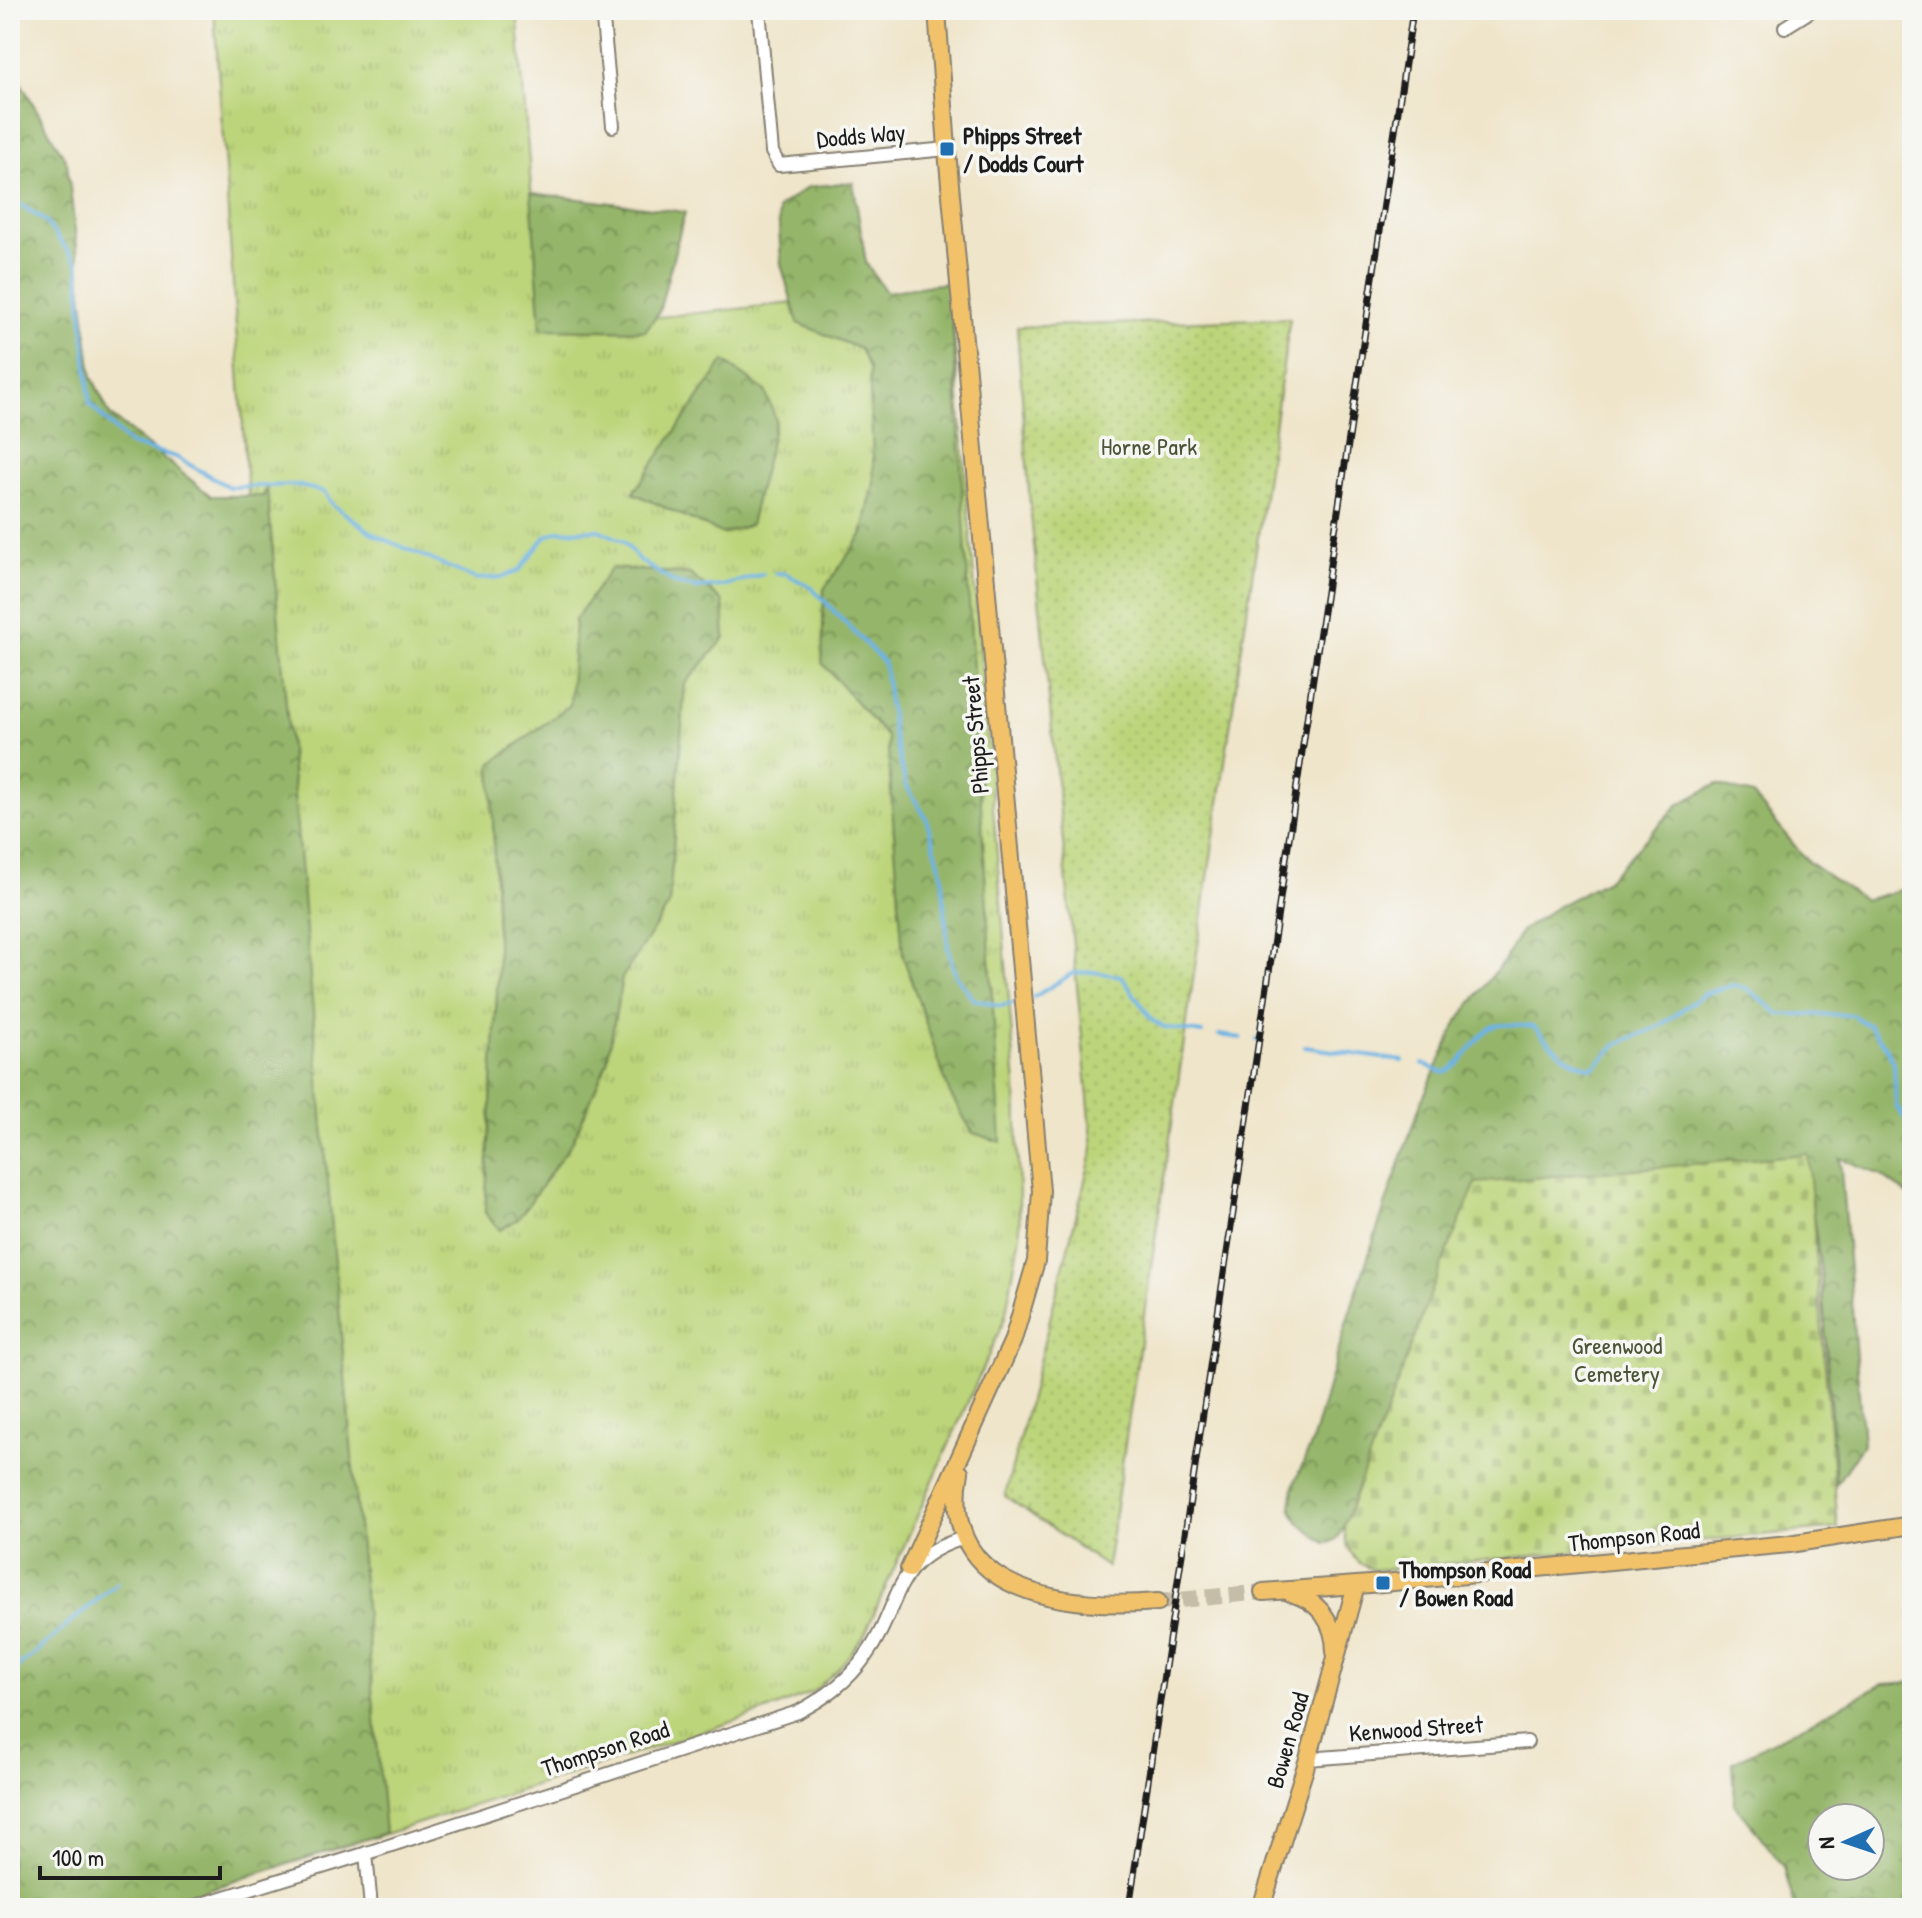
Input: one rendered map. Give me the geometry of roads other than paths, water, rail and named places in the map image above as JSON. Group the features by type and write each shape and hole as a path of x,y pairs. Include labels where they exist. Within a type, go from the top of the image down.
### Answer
{"main road":[{"name":"Phipps Street","path":"937,10 1041,1191 1036,1261 1028,1293 1013,1340 967,1444"},
{"path":"967,1444 957,1485 959,1520 973,1556 990,1570 1033,1593 1093,1605 1158,1602"},
{"path":"909,1569 967,1444"},
{"name":"Thompson Road","path":"1331,1677 1335,1648 1324,1613 1297,1595 1266,1592 1802,1543 1912,1525"},
{"name":"Bowen Road","path":"1261,1908 1308,1759 1356,1585"}],"street":[{"path":"602,10 613,126"},
{"name":"Dodds Way","path":"759,10 772,152 779,165 947,149"},
{"path":"1785,27 1812,10"},
{"name":"Thompson Road","path":"190,1908 798,1712 821,1700 846,1679 866,1655 909,1569 927,1552 964,1538"},
{"name":"Kenwood Street","path":"1308,1759 1527,1742"},
{"path":"366,1853 371,1908"}],"waterway":[{"path":"10,198 44,220 78,264 90,404 129,444 176,457 229,487 297,485 324,492 333,505 375,535 476,579 502,577 519,571 546,536 559,531 599,530 623,541 639,560 675,583 696,588 723,586 763,574"},
{"path":"776,574 785,573 812,588 884,663 893,733 906,785 926,818 942,873 948,948 955,974 973,999 1000,1006 1013,1003"},
{"path":"1034,997 1073,973 1121,976 1153,1021 1164,1027 1202,1033"},
{"path":"1423,1064 1444,1073 1459,1063 1488,1029 1509,1025 1534,1027 1567,1058 1593,1068 1617,1044 1658,1027 1704,994 1733,985 1748,989 1779,1014 1852,1015 1869,1026 1885,1045 1894,1063 1896,1106 1912,1129"},
{"path":"1219,1035 1241,1038"},
{"path":"1305,1047 1403,1061"},
{"path":"10,1674 117,1583"}],"tunnel":[{"path":"1158,1602 1263,1592"}],"railway":[{"path":"1129,1908 1413,10"}],"place":[{"name":"Phipps Street / Dodds Court","path":"947,149"},
{"name":"Thompson Road / Bowen Road","path":"1383,1583"}],"park label":[{"name":"Horne Park","path":"1149,446"},
{"name":"Greenwood Cemetery","path":"1617,1359"}]}
